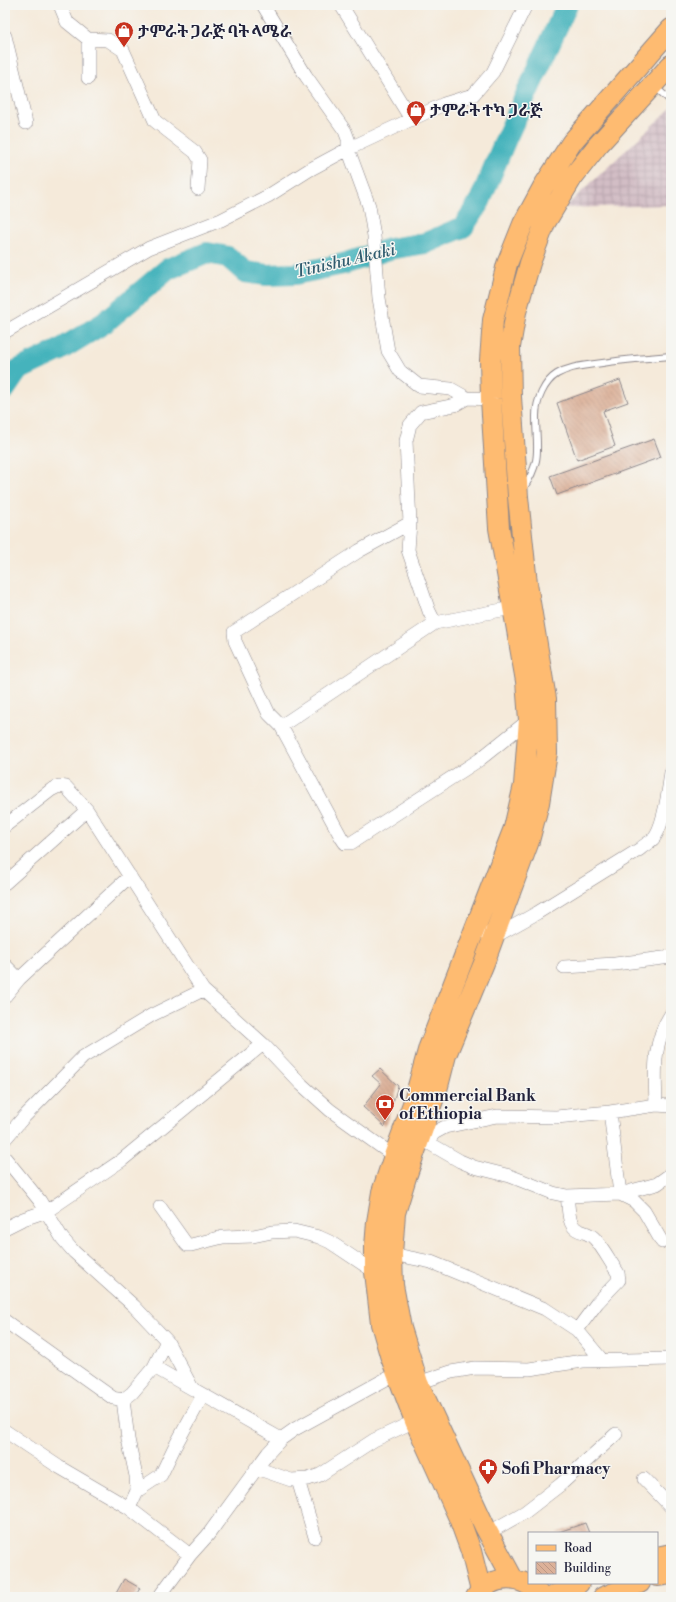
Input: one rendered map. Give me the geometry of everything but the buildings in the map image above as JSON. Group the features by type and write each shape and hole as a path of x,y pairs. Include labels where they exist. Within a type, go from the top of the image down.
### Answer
{"main road":[{"path":"478,1594 471,1551 459,1518 415,1422 381,1324 375,1272 377,1222 382,1192 414,1101 429,1047 514,828 524,785 529,720 526,681 499,528 491,399 490,360 493,320 507,264 523,224 543,187 572,142 671,29"},
{"path":"513,1579 488,1534 418,1383 401,1328 393,1285 392,1254 395,1214 423,1141 446,1056 494,937 529,841 538,803 547,753 546,699 527,584 510,397 510,347 516,312 530,263 545,223 572,178 598,145 671,65"},
{"path":"658,1557 671,1554"},
{"path":"658,1576 671,1574"},
{"path":"478,1594 490,1583 513,1579 525,1582 536,1590 541,1597"},
{"path":"551,1597 577,1584"},
{"path":"604,1597 637,1584"}],"street":[{"path":"60,5 67,22 88,39 108,40 123,50 155,121 195,152 200,160 198,189"},
{"path":"264,5 306,76 348,139 348,149 368,206 374,236 378,298 388,351 400,371 419,386 451,389 467,398 491,399"},
{"path":"342,5 411,119"},
{"path":"5,332 149,248 221,220 268,196 309,170 348,149 444,104 473,94 493,72 526,5"},
{"path":"5,36 26,123"},
{"path":"88,39 88,78"},
{"path":"435,623 429,611 408,550 410,523 406,441 410,424 421,412 455,405 467,398"},
{"path":"410,523 360,551 234,632 235,641 269,714 281,726 341,837 346,843 351,843 479,760 529,720"},
{"path":"281,726 435,623 512,608"},
{"path":"475,930 494,937 537,913 640,849 653,838 658,830 669,797 671,772"},
{"path":"5,826 51,790 59,786 66,787 87,810 203,990 263,1044 301,1084 330,1110 394,1156"},
{"path":"5,882 87,810"},
{"path":"5,996 19,979 130,876"},
{"path":"564,967 615,964 671,957"},
{"path":"5,965 19,979"},
{"path":"5,1139 23,1118 83,1057 152,1015 203,990"},
{"path":"656,1105 655,1060 659,1040 671,1014"},
{"path":"5,1228 23,1218 47,1212 122,1160 263,1044"},
{"path":"671,1106 656,1105 610,1112 556,1117 497,1116 445,1127 423,1141 474,1167 510,1176 553,1193 568,1196 620,1194 657,1184 671,1174"},
{"path":"610,1112 620,1194"},
{"path":"5,1158 40,1201 62,1238 74,1252 134,1306 168,1341 192,1388"},
{"path":"620,1194 634,1201 644,1211 662,1242"},
{"path":"568,1196 570,1219 573,1226 576,1229 588,1232 594,1237 618,1273 619,1280 597,1303 577,1330"},
{"path":"160,1207 187,1245 224,1237 253,1236 272,1232 294,1231 319,1237 330,1242 375,1272"},
{"path":"392,1254 431,1262 488,1284 545,1309 577,1330 602,1360"},
{"path":"5,1321 113,1398 123,1400 132,1393 154,1368 168,1341"},
{"path":"418,1383 452,1372 475,1368 529,1369 602,1360 671,1359"},
{"path":"154,1368 281,1439"},
{"path":"160,1597 190,1555 208,1535 256,1468 281,1439 295,1429 397,1373"},
{"path":"137,1491 161,1475 203,1396"},
{"path":"123,1400 128,1439 136,1476 137,1491 129,1508"},
{"path":"256,1468 298,1480 308,1479 320,1475 374,1440 415,1422"},
{"path":"5,1431 59,1467 129,1508 190,1555"},
{"path":"488,1534 525,1512 560,1485 616,1434"},
{"path":"644,1479 671,1507"},
{"path":"298,1480 315,1537"}],"lane":[{"path":"653,85 671,101"},
{"path":"518,496 530,479 536,466 538,451 536,414 539,399 546,384 557,374 574,367 632,358 671,356"}],"shaded area":[{"path":"671,108 671,205 564,208"}],"waterway":[{"name":"Tinishu Akaki","path":"5,389 18,370 58,351 104,323 168,269 207,253 228,257 245,272 267,275 295,274 343,264 389,249 426,243 463,227 480,201 505,141 567,5"}],"place":[{"name":"ታምራት ጋራጅ ባት ላሜራ","path":"124,48"},
{"name":"ታምራት ተካ ጋራጅ","path":"416,127"},
{"name":"Commercial Bank of Ethiopia","path":"385,1121"},
{"name":"Sofi Pharmacy","path":"488,1485"}]}
